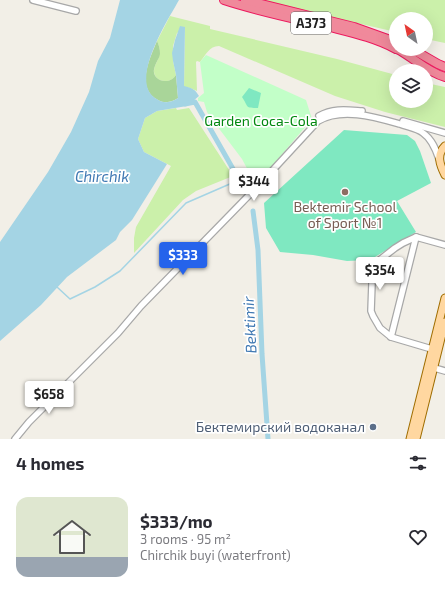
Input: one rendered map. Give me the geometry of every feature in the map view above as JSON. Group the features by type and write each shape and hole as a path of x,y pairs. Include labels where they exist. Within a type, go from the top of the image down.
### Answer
{"highway":[{"name":"A373","path":"224,0 353,33 389,46"},
{"name":"A373","path":"245,0 354,27 389,40"},
{"name":"A373","path":"410,56 435,73 445,77"},
{"path":"424,56 445,67"}],"main road":[{"path":"445,146 440,153 440,161 445,176"},
{"path":"416,439 445,298"},
{"path":"435,350 445,322"},
{"path":"410,439 431,367"}],"street":[{"path":"33,0 76,11"},
{"path":"282,159 292,145 316,119 321,115 332,111 340,110 364,112 445,134"},
{"path":"15,439 29,422 118,333 141,306 259,185 318,121 327,116 343,114 372,116 420,131 432,143 440,161"},
{"path":"391,337 416,238"},
{"path":"435,350 391,337 380,328 370,311 373,266 394,248 416,238 445,245"},
{"path":"431,367 445,371"}],"green space":[{"path":"256,0 445,0 445,43 433,40 433,12 389,12 389,30"},
{"path":"170,16 210,26 210,29 337,59 389,73 389,108 433,108 433,84 445,87 445,127 385,112 335,96 219,46 210,49 200,62 196,62 197,91 184,87 185,28 177,33 173,46 173,61 176,75 173,79 165,81 161,80 157,78 154,73 160,52 157,41"},
{"path":"157,41 160,54 154,72 157,78 162,81 171,80 176,75 178,98 173,101 163,102 158,100 151,95 147,88 146,72"},
{"name":"Garden Coca-Cola","path":"206,55 306,100 312,119 257,182 251,176 242,159 207,112 204,102 198,101 198,98 204,93 200,62"},
{"path":"249,88 261,93 258,108 251,108 246,105 242,97"},
{"path":"176,108 177,110 189,108 233,176 196,191 183,200 134,253 136,227 171,166 144,152 138,139 145,118 157,111"},
{"name":"Bektemir School of Sport №1","path":"344,130 407,135 415,141 431,183 397,201 416,232 370,260 347,261 313,255 280,252 266,228 264,203"}],"water":[{"name":"Chirchik","path":"120,0 179,0 160,35 148,64 146,78 148,89 155,98 164,102 170,102 178,98 172,53 180,26 185,27 184,86 193,89 199,96 187,106 157,111 145,118 138,139 144,152 167,164 132,220 120,232 116,240 67,277 41,305 0,341 0,242 48,172 71,132 89,92 98,61 110,38"}],"waterway":[{"name":"Bektimir","path":"185,104 195,102 241,183"},
{"path":"57,287 70,299 95,287 120,271 186,203 239,180"},
{"name":"Bektimir","path":"253,211 258,250 262,354 268,439"}],"place":[{"name":"Bektemir School of Sport №1","path":"345,192"},
{"name":"Бектемирский водоканал","path":"373,427"}]}
